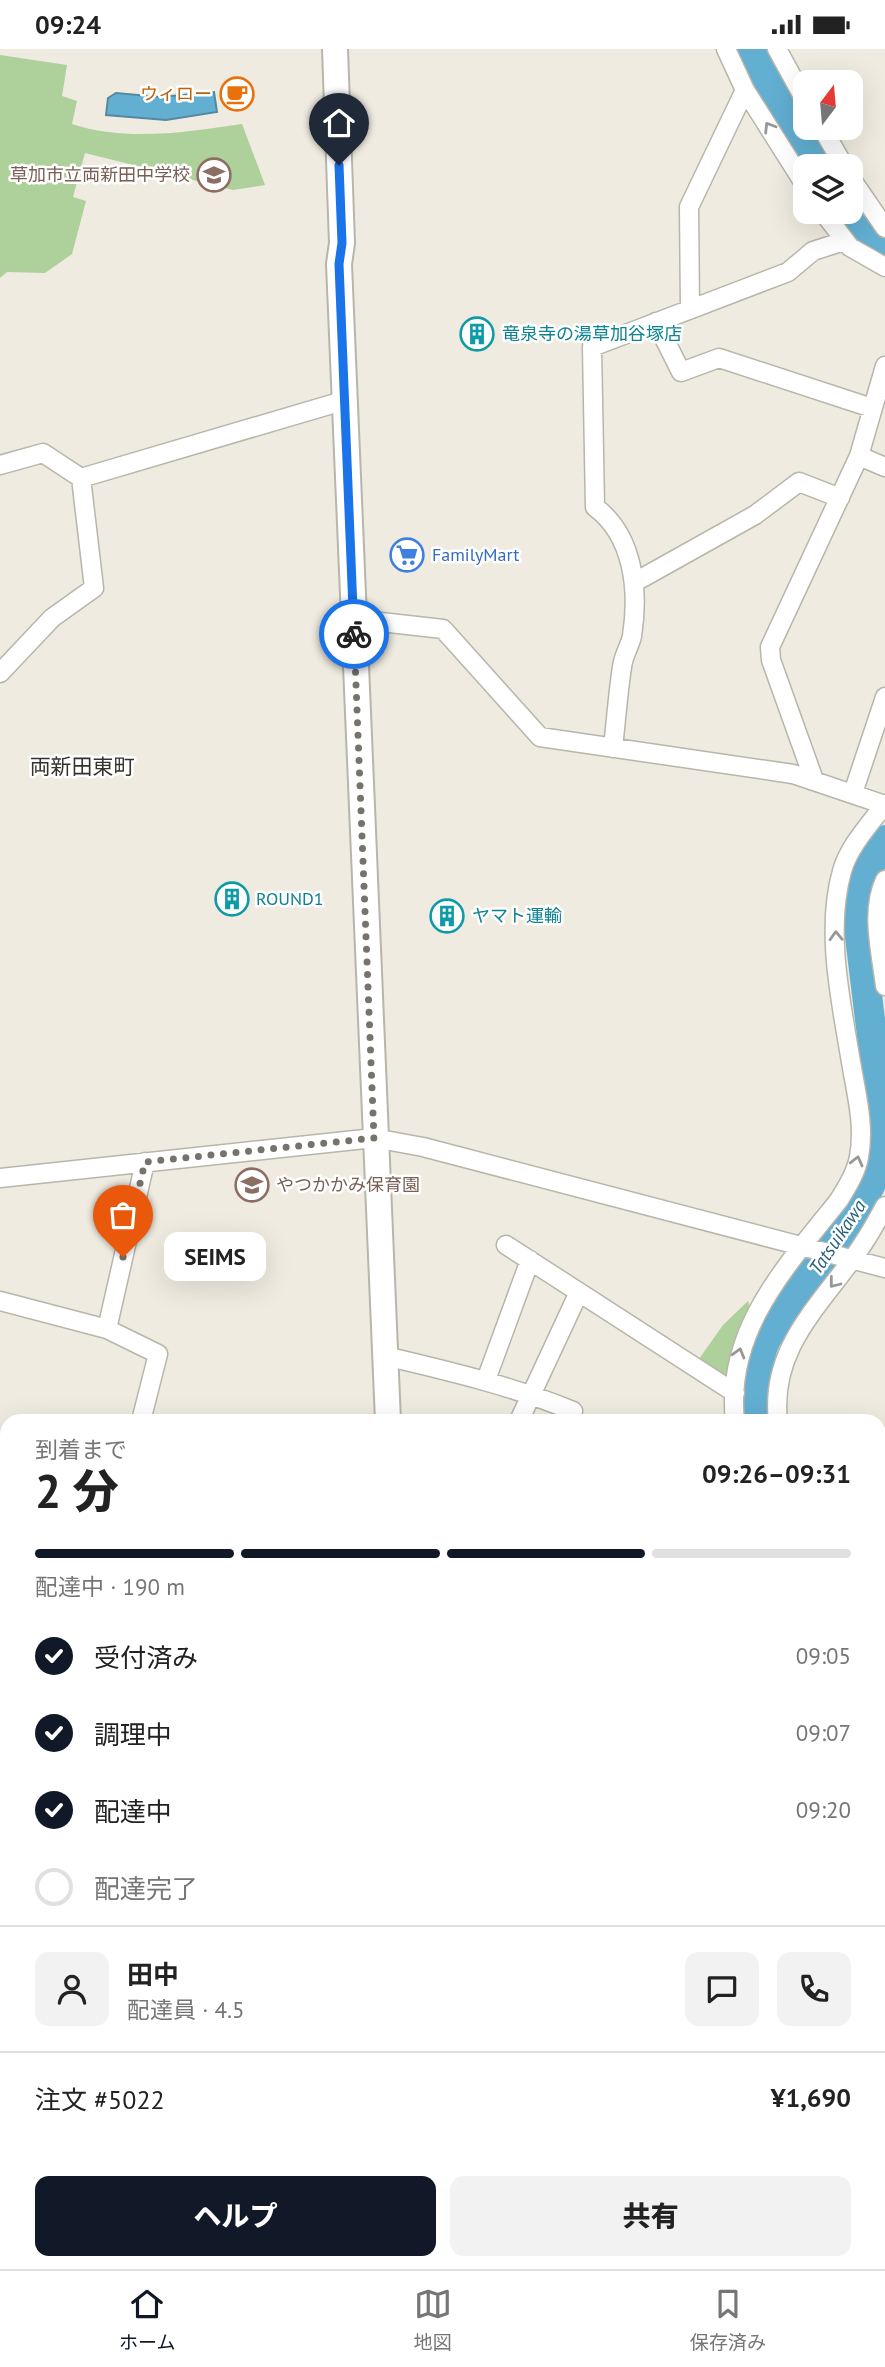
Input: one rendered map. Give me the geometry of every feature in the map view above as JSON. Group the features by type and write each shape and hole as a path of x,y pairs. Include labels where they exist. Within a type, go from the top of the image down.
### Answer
{"main road":[{"path":"335,49 342,243 339,264 388,1414"}],"street":[{"path":"726,49 746,90 793,165"},
{"path":"777,49 793,78"},
{"path":"690,309 689,207 746,90"},
{"path":"863,196 885,228"},
{"path":"832,224 844,241 885,267"},
{"path":"613,748 622,663 631,638 635,582 631,564 610,518 595,507 592,347 788,272 813,251 844,241"},
{"path":"656,322 681,372 719,358 873,408"},
{"path":"814,781 771,660 770,647 859,456 885,366"},
{"path":"0,465 43,453 81,478 346,400"},
{"path":"859,456 885,467"},
{"path":"0,673 52,618 94,588 81,478"},
{"path":"635,582 755,515 799,482 840,498"},
{"path":"354,619 443,629 540,737 793,774 885,804 852,849 842,870 835,930 838,974 861,1122 859,1158 845,1192 746,1332 736,1364 735,1414"},
{"path":"853,793 885,697"},
{"path":"885,880 879,893 878,926 885,986"},
{"path":"0,1178 374,1138 424,1147 885,1268"},
{"path":"107,1329 145,1162"},
{"path":"778,1414 778,1386 783,1361 796,1332 885,1206"},
{"path":"506,1245 734,1393"},
{"path":"486,1380 530,1260"},
{"path":"523,1414 579,1292"},
{"path":"0,1301 107,1329 158,1354 143,1414"},
{"path":"385,1356 486,1380 533,1395 573,1411 572,1414"}],"green space":[{"name":"草加市立両新田中学校","path":"0,55 67,65 62,96 77,101 72,124 114,133 157,134 242,124 265,185 233,190 85,153 73,197 86,201 72,254 45,273 7,272 0,278"},
{"path":"748,1301 750,1308 731,1351 725,1378 699,1359 723,1325"}],"water":[{"path":"214,92 217,112 166,120 106,115 108,98 116,93 160,97"}],"waterway":[{"name":"Tatsuikawa","path":"750,49 762,74 812,154"},
{"name":"Tatsuikawa","path":"860,224 875,240 885,245"},
{"name":"Tatsuikawa","path":"758,1414 758,1369 766,1339 862,1202 877,1171 883,1127 857,912 865,872 885,840"}],"way so far":[{"path":"123,1257 145,1162 374,1138 354,634"}],"place":[{"name":"ウィロー","path":"237,94"},
{"name":"草加市立両新田中学校","path":"214,175"},
{"name":"竜泉寺の湯草加谷塚店","path":"477,334"},
{"name":"FamilyMart","path":"407,555"},
{"name":"ROUND1","path":"232,899"},
{"name":"ヤマト運輸","path":"447,916"},
{"name":"やつかかみ保育園","path":"252,1185"},
{"name":"SEIMS","path":"123,1257"}],"district":[{"name":"両新田東町","path":"82,767"}],"route":[{"path":"339,165 342,243 339,264 354,634"}]}
